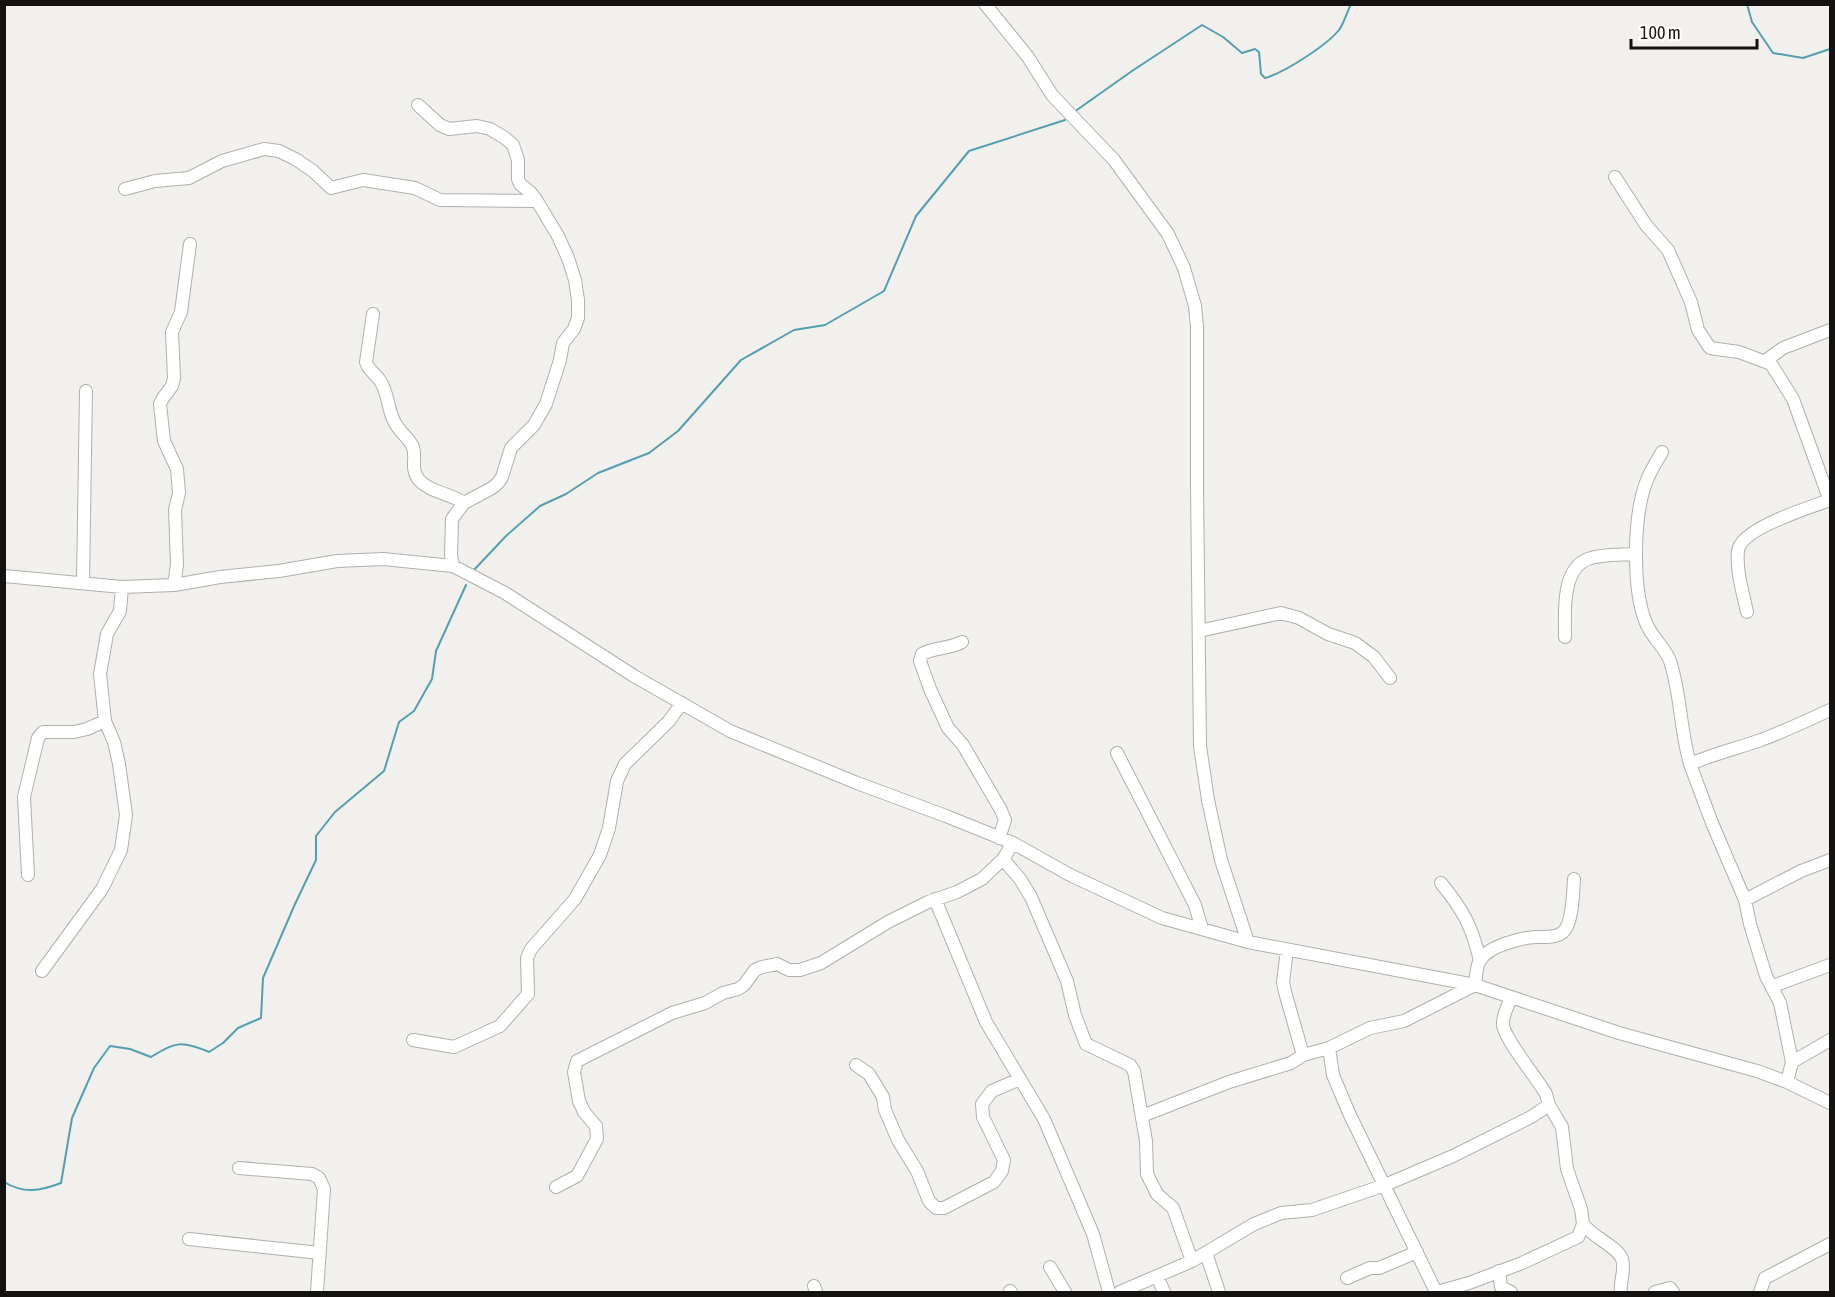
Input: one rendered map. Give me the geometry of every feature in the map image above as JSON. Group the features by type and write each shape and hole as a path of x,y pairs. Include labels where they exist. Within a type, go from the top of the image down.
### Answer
{"street":[{"path":"985,4 1029,57 1052,95 1120,169 1168,234 1184,268 1195,306 1200,746 1208,800 1221,860 1248,942"},
{"path":"418,105 440,125 449,129 477,126 490,129 505,138 517,153 520,184 537,201 568,258 575,280 578,318 574,329 563,343 561,360 546,404 534,424 511,448 502,477 492,488 464,503 452,519 453,566"},
{"path":"125,189 154,181 189,178 222,161 258,149 271,149 308,167 332,188 363,180 415,188 440,200 537,201"},
{"path":"1615,177 1646,225 1668,250 1691,302 1698,330 1710,348 1739,351 1771,364 1793,399 1830,500 1790,515 1753,532 1742,540 1738,549 1747,612"},
{"path":"174,585 177,565 175,510 179,493 178,480 177,469 164,441 160,404 172,386 174,378 172,332 181,312 190,244"},
{"path":"373,314 367,368 381,382 398,431 411,444 415,453 413,464 416,474 420,481 430,488 455,497 464,503"},
{"path":"1765,361 1782,348 1830,330"},
{"path":"83,582 86,391"},
{"path":"1662,452 1647,479 1639,506 1635,554 1644,620 1650,634 1665,650 1670,661 1690,764 1745,900 1766,976 1780,1003 1792,1062 1787,1082"},
{"path":"1565,637 1565,613 1569,584 1579,563 1589,558 1635,554"},
{"path":"4,576 122,587 174,585 337,561 383,559 453,566 505,593 634,676 706,719 857,783 1013,843 1070,875 1161,918 1248,942 1475,985 1619,1033 1757,1071 1787,1082 1830,1103"},
{"path":"42,970 102,889 121,850 126,815 119,764 114,742 105,720 100,674 107,634 120,611 122,587"},
{"path":"1199,631 1281,613 1299,618 1328,634 1355,643 1374,657 1390,678"},
{"path":"962,642 949,647 930,649 921,654 920,661 948,728 963,746 1002,810 1005,820 999,838"},
{"path":"413,1040 445,1047 461,1045 500,1026 525,998 529,988 527,958 531,949 575,899 600,855 617,781 625,764 669,721 682,703"},
{"path":"1690,764 1713,754 1781,732 1830,710"},
{"path":"28,875 24,797 38,738 43,732 74,732 87,729 105,720"},
{"path":"1117,753 1196,905 1202,929"},
{"path":"556,1187 577,1176 598,1136 596,1126 584,1112 579,1101 574,1072 577,1061 672,1013 705,1003 723,993 738,989 744,985 755,970 762,967 777,964 789,970 800,970 821,963 888,922 982,879 1003,859 1013,843"},
{"path":"1003,859 1020,879 1031,897 1067,981 1075,1015 1086,1044 1130,1065 1136,1078 1146,1141 1147,1174 1157,1194 1173,1208 1192,1260"},
{"path":"1745,900 1801,871 1830,860"},
{"path":"1480,961 1487,954 1510,941 1557,935 1564,932 1569,922 1574,879"},
{"path":"1441,883 1470,925 1474,935 1480,961 1475,985"},
{"path":"935,899 986,1022 1044,1119 1093,1234 1109,1293"},
{"path":"1287,950 1285,992 1304,1054"},
{"path":"1773,986 1830,965"},
{"path":"1142,1116 1229,1082 1291,1063 1304,1054 1329,1048 1370,1028 1404,1022 1475,985"},
{"path":"1329,1048 1333,1075 1341,1094 1436,1293 1471,1288 1499,1271 1578,1237 1583,1224 1581,1209 1567,1169 1562,1127 1549,1105 1546,1094 1507,1037 1503,1025 1503,1016 1511,998"},
{"path":"1792,1062 1830,1040"},
{"path":"856,1065 869,1074 883,1097 885,1110 898,1140 917,1171 929,1201 936,1208 944,1208 994,1182 1002,1171 1004,1160 983,1117 982,1104 992,1091 1020,1080"},
{"path":"1120,1293 1206,1253 1254,1224 1281,1213 1312,1210 1385,1185 1462,1151 1531,1117 1549,1105"},
{"path":"239,1168 312,1174 319,1178 324,1189 317,1293"},
{"path":"1583,1224 1622,1259 1621,1293"},
{"path":"189,1239 320,1252"},
{"path":"1760,1293 1765,1278 1830,1244"},
{"path":"1347,1278 1417,1252"},
{"path":"1206,1253 1219,1293"},
{"path":"1050,1267 1065,1293"},
{"path":"1499,1271 1501,1287 1511,1293"},
{"path":"1157,1276 1164,1293"},
{"path":"1655,1293 1672,1290"}],"waterway":[{"path":"1074,112 1202,25 1223,37 1242,53 1255,49 1259,52 1261,74 1265,78 1273,75 1305,58 1333,36 1341,27 1351,4"},
{"path":"1747,4 1752,22 1773,53 1803,58 1830,49"},
{"path":"473,571 506,536 540,506 566,494 598,473 649,453 678,431 741,360 794,330 825,325 884,291 916,216 969,151 1065,120"},
{"path":"4,1182 25,1190 46,1188 61,1183 72,1118 94,1068 110,1046 130,1049 151,1057 179,1044 209,1052 223,1043 238,1028 261,1018 263,978 316,860 316,836 335,812 384,771 399,722 414,711 432,679 436,651 466,585"}]}
